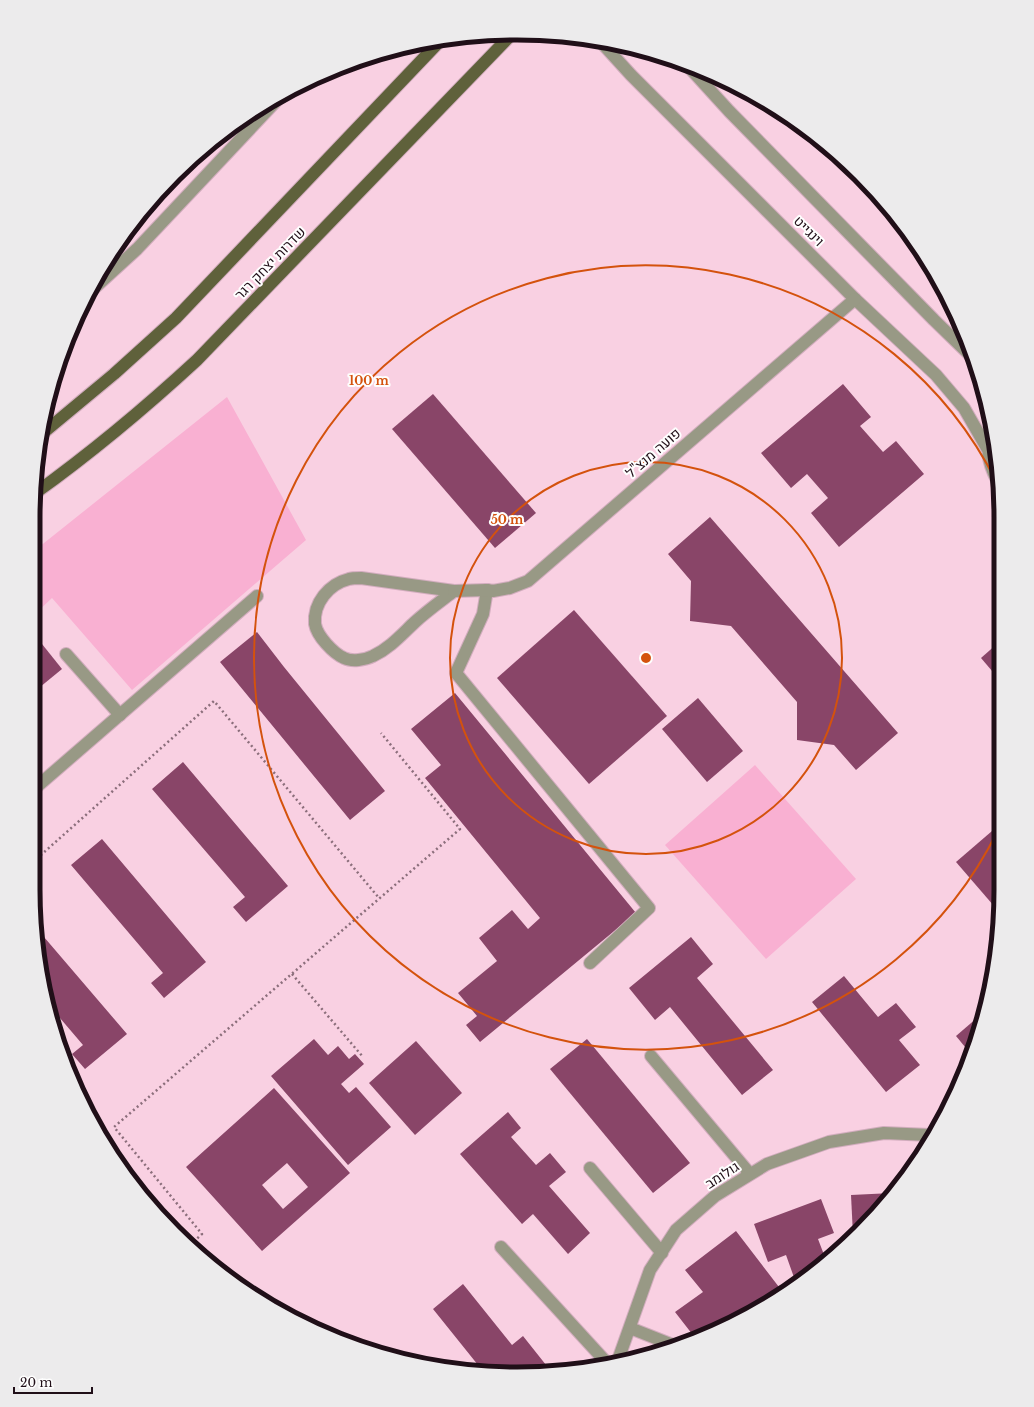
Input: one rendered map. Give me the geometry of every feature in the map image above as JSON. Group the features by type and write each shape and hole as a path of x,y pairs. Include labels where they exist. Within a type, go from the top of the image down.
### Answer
{"main road":[{"name":"שדרות יצחק רגר","path":"41,489 122,426 197,360 506,40"},
{"path":"48,429 114,374 176,318 434,47"}],"street":[{"name":"וינגייט","path":"607,49 631,75 855,299 936,375 964,408 987,448"},
{"name":"וינגייט","path":"696,74 729,111 963,349"},
{"path":"103,280 136,249 266,112"},
{"name":"פועה מנצ\"ל","path":"454,592 416,621 392,645 373,657 359,660 344,659 331,649 321,637 315,625 316,610 323,595 333,587 348,579 361,578 454,592 493,591 510,588 528,582 855,299"},
{"path":"988,443 987,448 991,469"},
{"path":"487,590 483,614 456,673 649,908 590,963"},
{"path":"40,784 257,596"},
{"path":"66,654 120,715"},
{"path":"651,1056 750,1174"},
{"name":"גולומב","path":"620,1356 650,1270 676,1230 714,1196 767,1164 829,1142 884,1134 926,1135"},
{"path":"590,1168 662,1253"},
{"path":"501,1247 603,1359"},
{"path":"630,1328 667,1343"}],"path":[{"path":"40,856 214,702 379,898"},
{"path":"194,1241 202,1234 114,1127 460,829 380,733"},
{"path":"292,974 363,1057"}],"shaded area":[{"path":"227,397 306,540 132,690 52,598 40,609 40,546"},
{"path":"755,765 856,879 766,959 665,845"}],"building":[{"path":"843,384 871,417 860,426 883,452 896,441 924,474 839,547 811,513 828,498 807,474 791,488 761,453"},
{"path":"433,394 536,513 495,548 392,429"},
{"path":"710,517 898,733 856,770 834,745 797,740 797,702 731,626 690,621 691,581 668,554"},
{"path":"574,610 667,716 589,784 497,678"},
{"path":"257,632 385,791 350,820 220,662"},
{"path":"40,642 62,669 40,687"},
{"path":"994,647 994,673 981,658"},
{"path":"455,693 636,913 480,1042 466,1025 477,1016 458,993 497,961 479,938 512,910 528,929 540,918 425,778 441,765 411,729"},
{"path":"698,698 743,751 707,782 662,729"},
{"path":"183,762 288,886 246,922 233,907 245,897 152,789"},
{"path":"994,829 994,905 956,862"},
{"path":"102,839 206,962 164,998 151,983 163,973 71,865"},
{"path":"42,935 127,1034 85,1069 72,1054 83,1045 56,1014 49,983"},
{"path":"691,937 713,964 697,978 773,1070 742,1095 670,1007 655,1020 629,988"},
{"path":"844,976 878,1017 896,1003 916,1027 899,1040 920,1065 886,1092 812,1002"},
{"path":"976,1018 967,1049 956,1036"},
{"path":"314,1039 328,1055 338,1046 349,1059 355,1054 364,1064 341,1084 349,1093 356,1087 391,1127 348,1165 271,1076"},
{"path":"587,1039 690,1163 653,1193 550,1069"},
{"path":"416,1041 462,1093 415,1135 369,1083"},
{"path":"274,1088 350,1173 262,1251 186,1167","holes":["287,1163 308,1187 283,1209 262,1185"]},
{"path":"508,1112 521,1128 511,1137 536,1165 550,1153 566,1172 549,1186 590,1233 568,1254 533,1214 522,1224 460,1154"},
{"path":"885,1193 876,1205 853,1228 851,1195"},
{"path":"821,1199 834,1233 818,1239 824,1255 794,1278 786,1255 768,1262 754,1224"},
{"path":"736,1231 780,1288 728,1318 692,1334 675,1312 703,1292 685,1270"},
{"path":"463,1284 512,1345 523,1336 547,1366 517,1367 478,1365 433,1309"}]}
